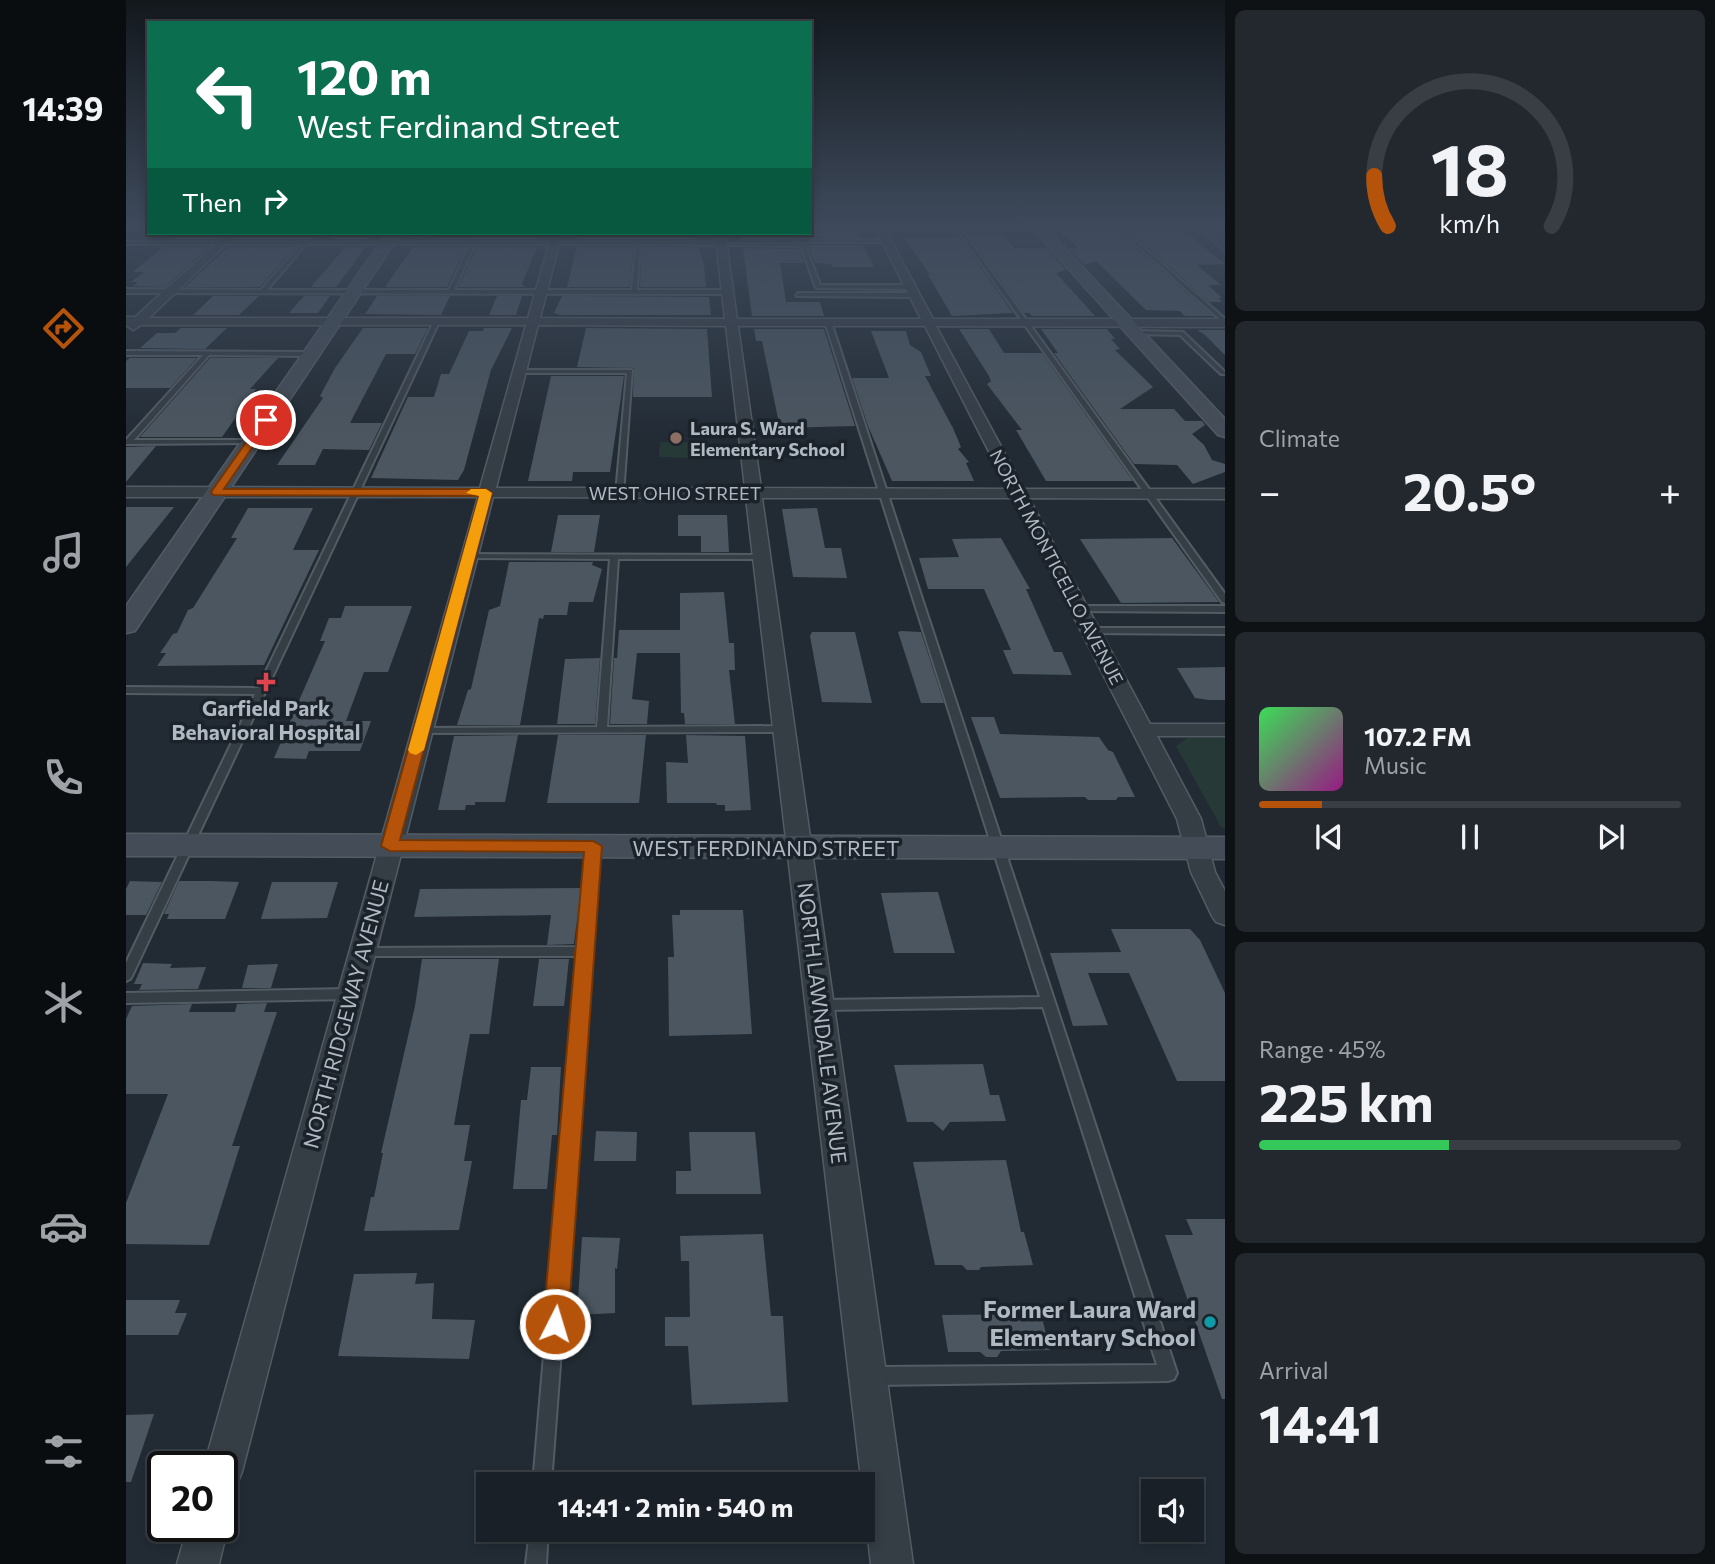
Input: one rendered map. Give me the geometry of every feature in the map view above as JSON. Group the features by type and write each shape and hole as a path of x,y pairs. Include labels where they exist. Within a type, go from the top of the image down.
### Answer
{"street":[{"path":"126,333 132,321 163,297"},
{"path":"126,625 351,297"},
{"name":"NORTH RIDGEWAY AVENUE","path":"228,1451 540,297"},
{"name":"NORTH LAWNDALE AVENUE","path":"728,297 892,1564"},
{"name":"NORTH MONTICELLO AVENUE","path":"915,297 1189,819 1211,848 1203,872 1225,916"},
{"path":"1102,297 1225,431"},
{"path":"132,321 1026,323 1130,328 1225,323"},
{"name":"WEST OHIO STREET","path":"126,492 1225,494"},
{"path":"1143,730 1225,730"},
{"name":"WEST FERDINAND STREET","path":"126,845 1211,848"},
{"path":"198,1564 204,1542"}],"lane":[{"path":"1007,297 1225,600"},
{"path":"1196,297 1225,323"},
{"path":"126,976 436,322"},
{"path":"828,323 1168,1373 868,1376"},
{"path":"1130,328 1181,333 1223,373"},
{"path":"126,354 311,354"},
{"path":"128,442 207,354"},
{"path":"519,371 630,371 620,493"},
{"path":"128,442 251,442"},
{"path":"469,556 762,556"},
{"path":"602,730 614,556"},
{"path":"1079,609 1225,608"},
{"path":"1091,631 1225,631"},
{"path":"126,690 261,691"},
{"path":"421,731 785,729"},
{"path":"543,1472 593,846"},
{"path":"362,951 585,951"},
{"path":"126,998 350,994"},
{"path":"821,1005 1048,1002"},
{"path":"536,1564 538,1542"}],"shaded area":[{"path":"660,442 697,442 697,458 659,457"},
{"path":"1187,738 1225,738 1225,828 1221,827 1176,746"}],"building":[{"path":"212,297 258,297 239,315 193,315"},
{"path":"303,297 329,297 318,313 289,313"},
{"path":"376,297 450,297 441,315 365,314"},
{"path":"497,297 522,297 516,315 489,315"},
{"path":"562,297 709,297 711,315 560,315 554,313"},
{"path":"749,297 785,297 786,302 820,302 824,316 752,316"},
{"path":"941,297 1002,297 1013,313 952,316"},
{"path":"1013,297 1078,297 1095,316 1032,316 1024,313"},
{"path":"1133,297 1191,297 1213,316 1185,316 1180,311 1146,310"},
{"path":"1203,297 1222,298 1218,298 1222,302 1209,302"},
{"path":"181,328 227,328 205,349 140,348 157,333 175,333"},
{"path":"363,328 428,328 415,354 386,354 350,423 382,423 369,450 323,449 315,465 277,465 323,398 320,396 335,368"},
{"path":"484,328 512,328 491,370 464,470 458,480 371,478 408,397 434,397 441,374 449,374 469,331 483,331"},
{"path":"586,328 707,329 712,397 633,397 634,368 577,367"},
{"path":"754,329 824,329 855,426 780,428 762,341 756,341"},
{"path":"959,329 989,329 1004,353 1042,353 1133,481 1046,481 1016,430 1022,430 987,384 991,381 989,376"},
{"path":"1041,329 1107,329 1120,349 1115,350 1153,387 1120,409 1174,409 1185,421 1202,421 1205,425 1192,434 1204,445 1212,460 1225,464 1225,472 1193,484 1177,465 1134,464 1054,353 1058,353"},
{"path":"1197,330 1225,330 1225,355 1205,335"},
{"path":"871,331 906,331 910,345 921,352 931,376 925,376 953,428 961,447 958,449 969,462 966,463 974,481 892,481 868,426 852,378 889,378"},
{"path":"130,358 197,358 170,388 126,388 126,361"},
{"path":"210,358 278,358 250,389 256,389 222,437 140,437"},
{"path":"551,376 624,376 610,472 573,472 572,481 528,481"},
{"path":"156,446 126,482 126,447"},
{"path":"126,507 174,507 126,567"},
{"path":"248,508 313,508 293,550 319,550 264,665 157,666 166,653 160,653 173,634 177,633 188,610 193,608 237,538 231,538"},
{"path":"817,508 825,548 841,548 847,578 793,577 782,509"},
{"path":"558,515 600,515 594,552 551,552"},
{"path":"678,515 727,515 729,552 701,552 701,536 678,536"},
{"path":"1001,538 1030,589 1026,589 1054,652 1062,652 1072,675 1013,674 1003,650 1011,650 984,589 928,589 919,558 959,557 952,539"},
{"path":"1172,538 1219,602 1121,603 1080,539"},
{"path":"509,562 593,562 592,565 602,569 593,602 569,602 567,615 544,615 543,619 539,618 520,725 457,725 468,690 471,689 489,610 500,606"},
{"path":"724,592 729,643 734,643 735,670 729,670 735,724 685,724 684,713 681,713 680,653 637,653 632,699 649,701 647,724 610,724 614,658 617,658 619,630 680,630 680,593"},
{"path":"345,606 412,606 388,672 364,672 346,721 371,721 360,751 309,751 306,759 274,758 325,641 320,641 329,618 341,618"},
{"path":"812,632 855,632 872,703 822,702 810,636"},
{"path":"898,632 921,632 944,703 921,703"},
{"path":"600,658 595,724 557,724 565,659"},
{"path":"1225,667 1225,700 1195,698 1177,668"},
{"path":"971,717 994,717 1000,734 1099,737 1108,750 1113,752 1135,797 1118,797 1116,800 1088,800 1085,797 1000,798"},
{"path":"518,735 505,802 475,802 475,805 466,805 465,810 438,810 454,736"},
{"path":"558,735 646,735 639,803 547,803"},
{"path":"686,735 745,736 751,810 725,811 725,805 716,803 667,803 666,762 688,763"},
{"path":"130,881 162,882 146,915 126,915 126,889"},
{"path":"179,881 239,882 225,919 167,919 169,914 164,914"},
{"path":"272,882 338,882 327,918 261,919"},
{"path":"581,888 574,944 547,945 551,915 414,917 420,889"},
{"path":"938,892 955,953 894,953 881,893"},
{"path":"680,910 743,910 752,1034 669,1036 668,957 674,957 672,915 680,915"},
{"path":"1111,929 1190,929 1200,940 1225,993 1225,1081 1177,1081 1129,973 1088,973 1108,1025 1073,1026 1050,953 1121,952"},
{"path":"422,959 499,959 489,1034 470,1034 454,1125 470,1125 464,1161 472,1161 459,1230 364,1231 371,1197 374,1197 381,1153 415,1006"},
{"path":"539,959 569,959 564,1006 533,1006"},
{"path":"143,963 172,964 170,968 206,967 198,989 139,990 142,984 134,984"},
{"path":"278,964 271,988 242,988 248,965"},
{"path":"267,1003 264,1012 277,1012 232,1146 240,1146 209,1245 126,1244 126,1203 168,1094 126,1094 126,1019 132,1006 192,1004 189,1012 235,1012 237,1004"},
{"path":"983,1064 990,1095 999,1095 1006,1121 950,1122 943,1131 933,1122 907,1122 894,1065"},
{"path":"531,1067 561,1067 557,1135 552,1135 547,1189 513,1189 521,1100 527,1100"},
{"path":"596,1131 637,1132 636,1161 594,1161"},
{"path":"689,1132 755,1132 761,1194 676,1194 676,1171 691,1171"},
{"path":"1006,1160 1021,1232 1024,1232 1033,1265 967,1270 962,1265 935,1265 913,1162"},
{"name":"Former Laura Ward Elementary School","path":"1186,1219 1225,1219 1225,1399 1222,1399 1165,1235 1193,1235"},
{"path":"763,1234 771,1316 783,1316 788,1402 692,1405 688,1346 665,1346 665,1317 690,1317 689,1261 681,1261 680,1236"},
{"path":"582,1237 620,1238 617,1269 615,1268 615,1313 577,1315"},
{"path":"417,1273 415,1284 434,1283 432,1319 475,1320 469,1359 338,1356 354,1274"},
{"path":"126,1300 180,1300 175,1313 187,1313 178,1335 126,1335"},
{"path":"1041,1314 1050,1350 1001,1351 997,1357 986,1357 980,1352 948,1352 942,1315"},
{"path":"154,1414 131,1482 126,1482 126,1415"}],"slow traffic":[{"path":"416,750 486,493 471,493"}],"place":[{"name":"Laura S. Ward Elementary School","path":"676,438"},
{"name":"Garfield Park Behavioral Hospital","path":"266,682"},
{"name":"Former Laura Ward Elementary School","path":"1210,1322"}],"route":[{"path":"266,420 217,492 486,493 390,846 593,846 555,1324"}]}
